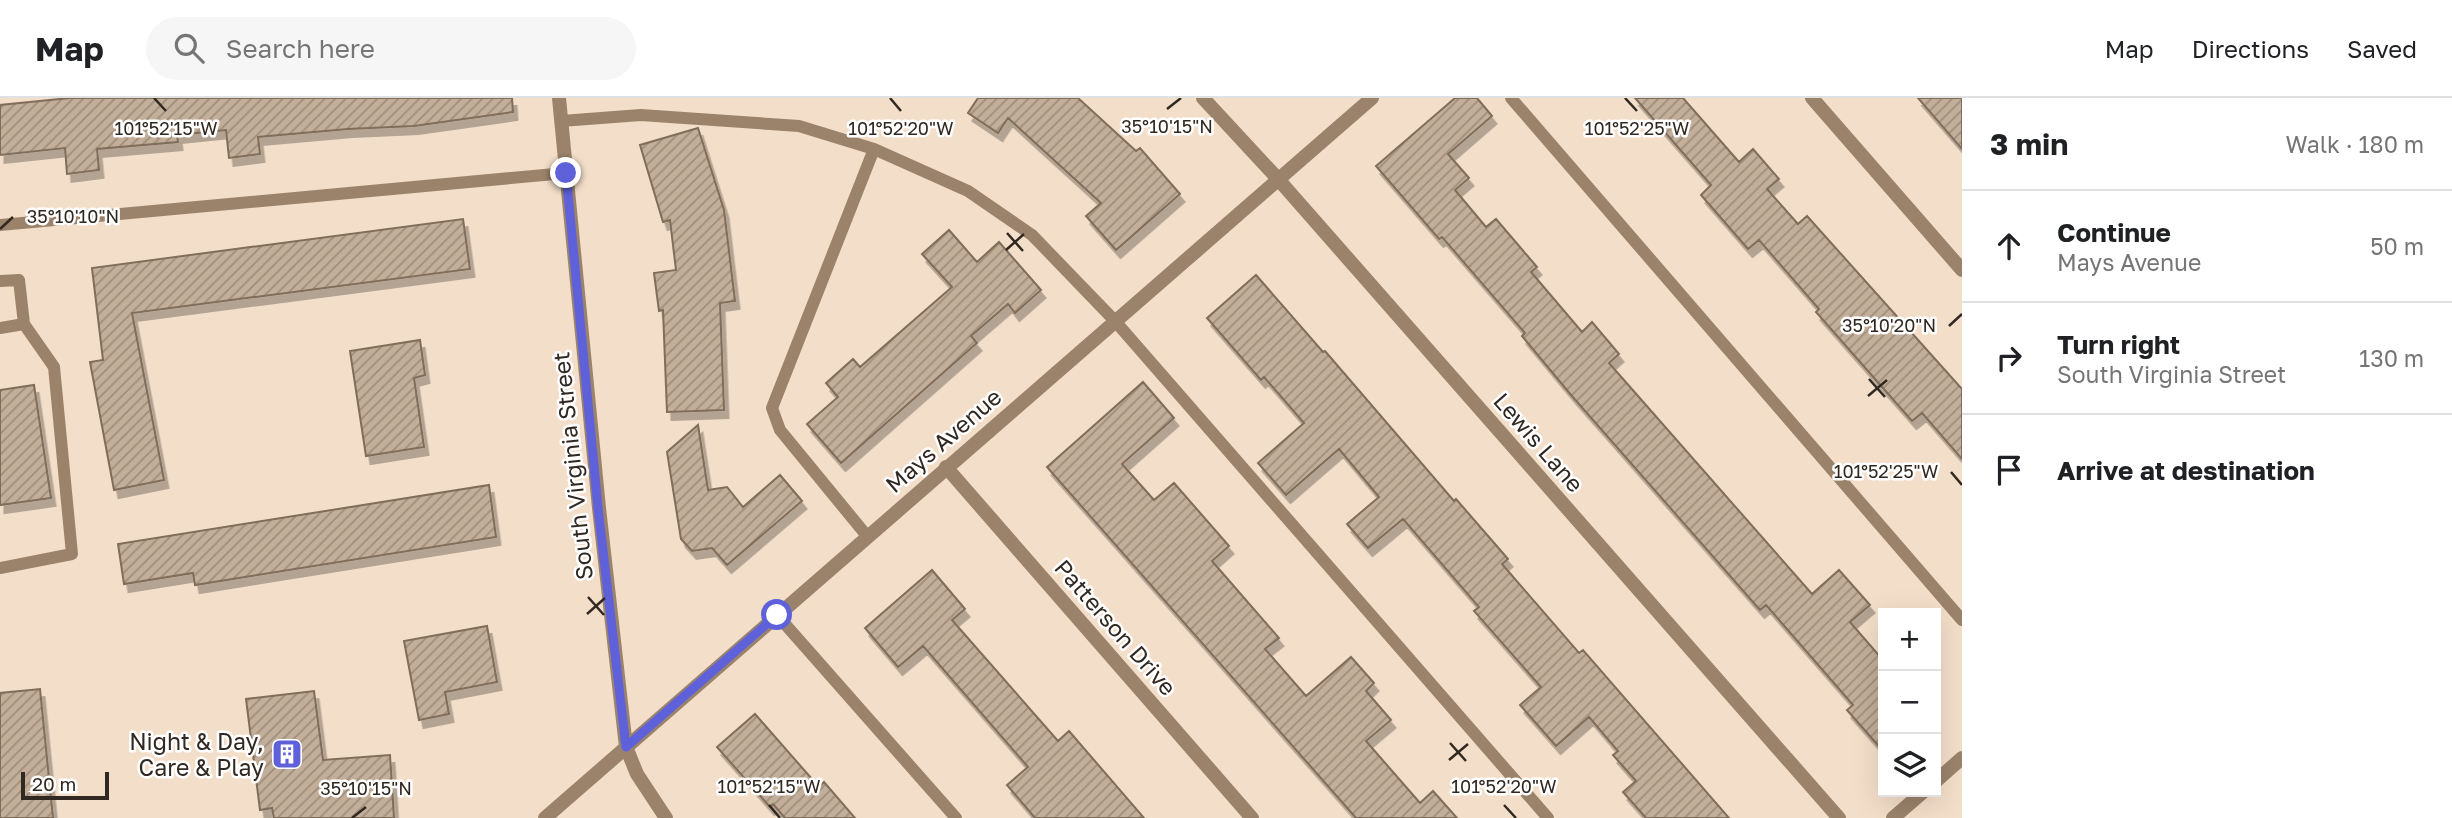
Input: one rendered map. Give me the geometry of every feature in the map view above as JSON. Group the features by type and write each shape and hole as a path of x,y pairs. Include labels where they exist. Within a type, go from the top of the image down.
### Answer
{"street":[{"name":"South Virginia Street","path":"559,98 598,508 626,747 637,774 666,818"},
{"name":"Lewis Lane","path":"1203,98 1278,179 1839,818"},
{"name":"Mays Avenue","path":"545,818 1372,98"},
{"path":"1812,98 1962,270"},
{"name":"Patterson Drive","path":"946,467 1252,818"},
{"path":"1941,777 1962,758"},
{"path":"1893,818 1917,797"}],"lane":[{"path":"1511,98 1962,620"},
{"path":"561,121 641,115 799,126 874,149 968,191 1032,235 1115,321 1548,818"},
{"path":"867,536 780,430 772,408 874,149"},
{"path":"0,225 566,173"},
{"path":"0,281 19,280 24,324 54,367 72,554 0,568"},
{"path":"0,328 24,324"},
{"path":"777,615 956,818"}],"building":[{"path":"70,98 512,98 513,112 414,126 258,137 260,154 229,158 226,130 177,135 178,142 97,149 99,170 67,174 65,148 0,155 0,105"},
{"path":"978,98 1078,98 1136,151 1140,148 1180,194 1116,250 1086,216 1101,203 1008,118 998,133 968,113"},
{"path":"1455,98 1477,98 1492,116 1448,154 1469,178 1455,190 1486,227 1496,219 1537,267 1531,272 1582,332 1592,322 1619,354 1609,363 1812,594 1839,570 1870,605 1850,622 1878,654 1878,745 1847,710 1853,705 1766,605 1760,610 1571,395 1522,336 1525,333 1442,237 1439,239 1376,166"},
{"path":"1635,98 1683,98 1739,162 1753,149 1779,179 1767,189 1798,224 1807,216 1962,389 1962,459 1922,413 1912,421 1816,312 1819,309 1759,240 1748,249 1701,195 1711,185"},
{"path":"1918,98 1962,98 1962,149"},
{"path":"698,128 724,210 735,301 720,303 724,410 667,412 663,310 659,311 654,273 676,270 670,220 663,222 640,145"},
{"path":"463,219 470,269 132,313 164,480 114,490 90,362 103,360 92,268"},
{"path":"949,230 977,262 999,242 1041,290 1015,313 1008,304 971,336 977,343 841,463 807,424 838,397 826,383 853,359 860,367 952,287 922,254"},
{"path":"1256,275 1508,559 1502,564 1579,653 1583,650 1729,818 1646,818 1623,792 1636,781 1613,755 1618,751 1589,717 1556,746 1520,705 1541,687 1474,611 1479,607 1403,519 1368,548 1347,524 1379,497 1339,449 1286,495 1258,463 1304,423 1264,377 1261,380 1207,318"},
{"path":"420,340 425,375 414,378 424,447 366,456 350,351"},
{"path":"1143,382 1174,418 1122,464 1154,500 1174,483 1229,546 1212,561 1279,638 1265,649 1306,696 1351,657 1374,683 1366,691 1391,720 1366,741 1420,803 1433,791 1457,818 1356,818 1047,467"},
{"path":"34,385 51,498 0,505 0,390"},
{"path":"698,425 708,490 727,487 743,507 780,475 802,501 727,565 712,548 692,551 681,539 667,452"},
{"path":"489,485 496,537 195,585 193,573 124,584 118,544"},
{"path":"932,570 965,609 952,620 1058,741 1069,731 1144,818 1035,818 1007,785 1028,767 923,646 898,667 865,628"},
{"path":"487,626 497,682 445,692 449,714 419,720 404,641"},
{"path":"40,689 53,818 0,818 0,693"},
{"name":"Night & Day, Care & Play","path":"314,691 323,760 390,755 394,818 274,818 272,808 260,810 246,699"},
{"path":"755,714 819,787 824,782 855,818 785,818 773,804 770,807 717,747"}],"place":[{"name":"Night & Day, Care & Play","path":"287,754"}],"route":[{"path":"566,173 598,508 626,747 777,615"}]}
